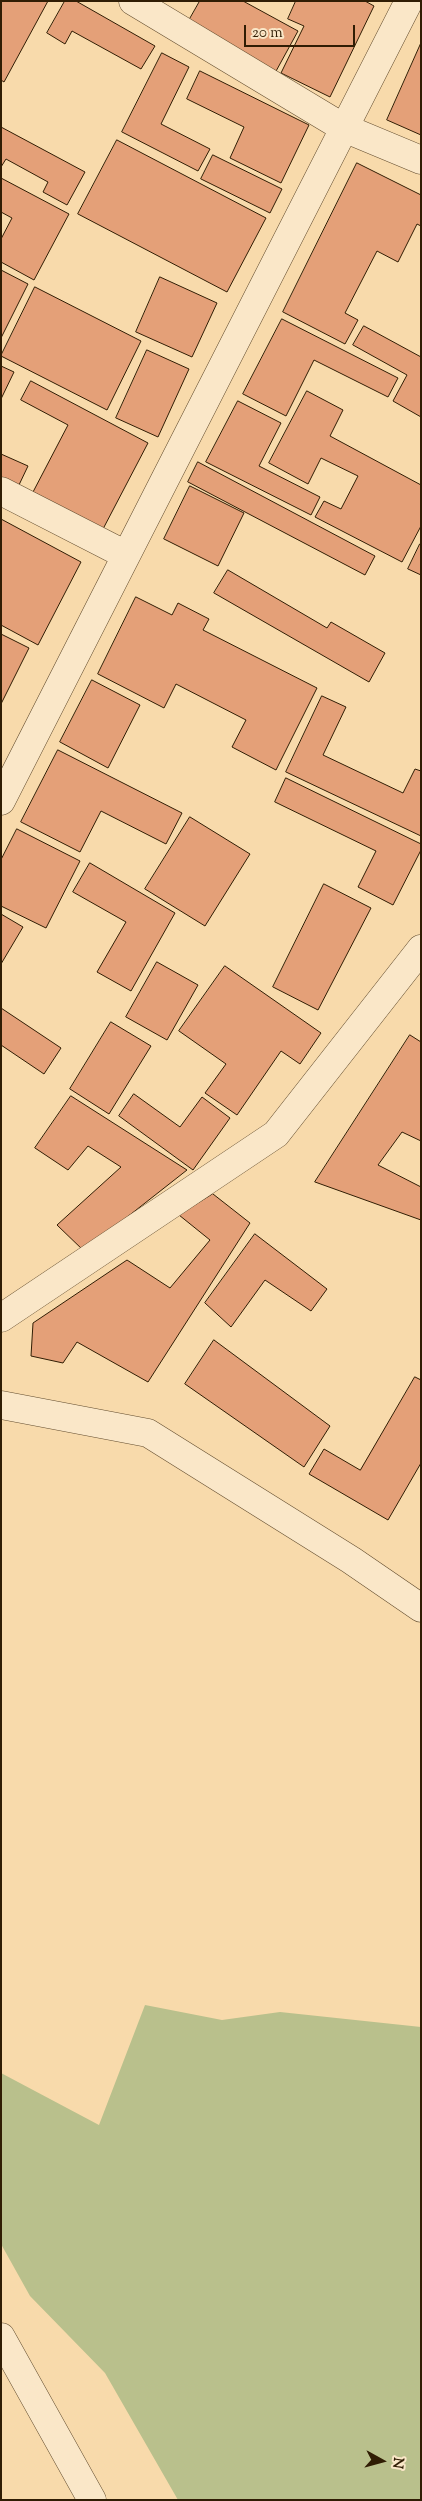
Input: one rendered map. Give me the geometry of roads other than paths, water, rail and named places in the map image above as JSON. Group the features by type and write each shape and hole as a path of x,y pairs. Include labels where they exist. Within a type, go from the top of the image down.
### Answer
{"street":[{"path":"133,1 344,128 421,160"},
{"path":"1,801 409,1"},
{"path":"1,492 126,555"},
{"path":"1,1318 276,1134 421,949"},
{"path":"1,1405 148,1433 351,1560 421,1608"},
{"path":"1,2337 92,2500"}]}
